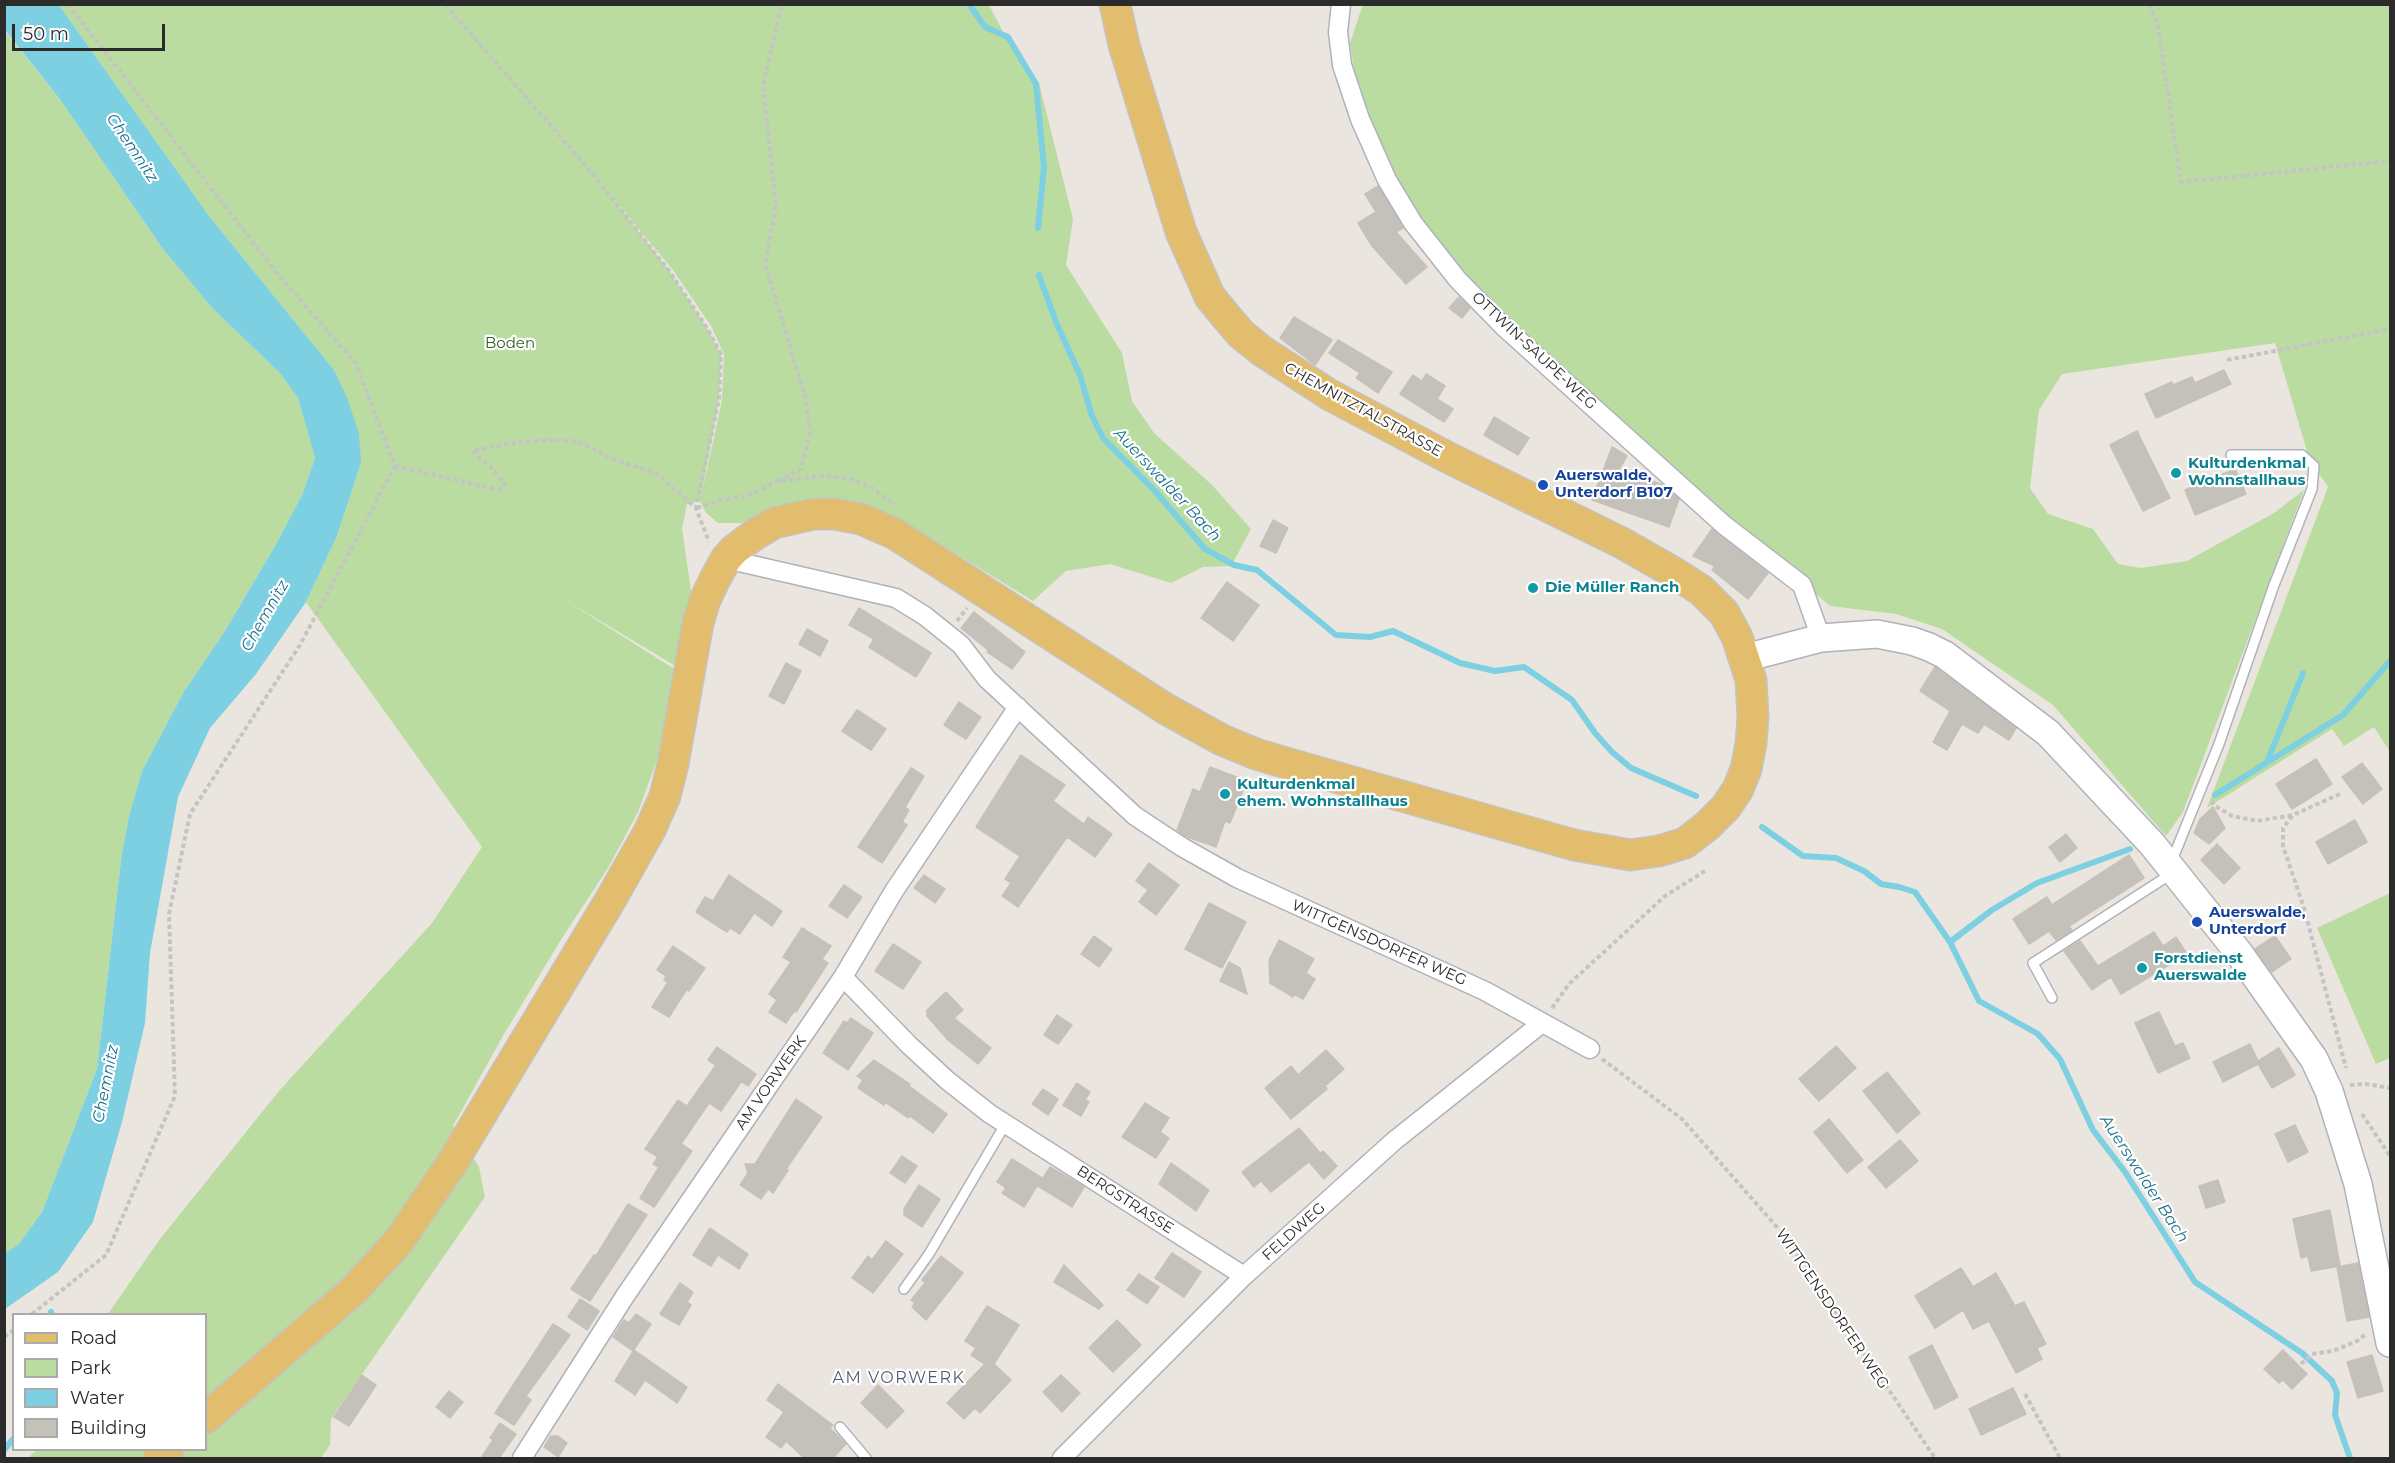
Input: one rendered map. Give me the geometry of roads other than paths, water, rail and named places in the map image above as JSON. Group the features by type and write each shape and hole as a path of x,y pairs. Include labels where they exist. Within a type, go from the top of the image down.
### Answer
{"main road":[{"name":"CHEMNITZTALSTRASSE","path":"726,559 754,535 774,524 792,518 834,514 861,519 895,534 1166,709 1222,740 1284,762 1574,845 1630,855 1659,852 1685,843 1726,807 1738,789 1746,769 1753,717 1751,680 1745,658 1724,613 1701,590 1671,570 1330,395 1262,351 1241,334 1210,297 1181,232 1124,45 1115,4"},
{"path":"207,1417 354,1290 399,1241 446,1173 500,1085 611,899 650,830 665,796 673,764 698,623 705,600 726,559"},
{"path":"1745,658 1821,638 1877,634 1929,646 1945,655 2048,733 2152,844 2239,954 2314,1059 2329,1091 2358,1184 2388,1333"}],"street":[{"name":"OTTWIN-SAUPE-WEG","path":"1341,4 1338,32 1342,65 1360,119 1387,180 1413,223 1458,280 1504,327 1724,525 1802,585 1821,638"},
{"name":"WITTGENSDORFER WEG","path":"726,559 896,598 925,616 962,645 987,679 1135,816 1182,847 1237,879 1485,991 1590,1049"},
{"name":"AM VORWERK","path":"522,1458 625,1296 843,977 894,891 1018,707"},
{"name":"BERGSTRASSE","path":"843,977 909,1045 948,1081 1006,1124 1244,1276"},
{"name":"FELDWEG","path":"1062,1458 1244,1276 1394,1142 1542,1023"}],"lane":[{"path":"2052,998 2033,963 2172,869 2219,744 2274,585 2312,489 2314,466 2302,454 2231,455"},
{"path":"904,1289 929,1254 1006,1124"},
{"path":"840,1426 866,1458"}],"water":[{"name":"Chemnitz","path":"5,5 59,5 209,216 334,370 348,400 359,434 361,463 337,536 306,602 256,674 210,728 178,797 150,953 145,1023 122,1122 93,1222 58,1272 5,1309 5,1253 19,1244 42,1212 97,1069 121,860 129,817 142,771 183,693 225,631 275,546 303,493 315,458 298,398 279,372 213,309 163,249 59,98 5,30"}],"waterway":[{"name":"Auerswalder Bach","path":"969,4 985,27 1008,37 1036,84 1044,167 1038,228"},
{"name":"Auerswalder Bach","path":"1039,275 1056,322 1080,375 1092,416 1103,438 1154,490 1205,549 1234,565 1257,570 1336,635 1370,637 1393,631 1460,663 1495,671 1524,667 1572,700 1595,733 1631,768 1696,796"},
{"path":"2215,795 2343,715 2390,661"},
{"path":"2267,762 2303,673"},
{"name":"Auerswalder Bach","path":"1762,827 1803,856 1836,858 1864,871 1881,884 1915,892 1950,942 1979,1001 2038,1034 2060,1059 2093,1130 2125,1172 2195,1282 2302,1353 2332,1381 2337,1393 2335,1415 2350,1458"},
{"path":"1950,942 1992,910 2037,883 2130,849"},
{"path":"4,1450 12,1440"}],"place":[{"name":"Kulturdenkmal Wohnstallhaus","path":"2176,473"},
{"name":"Auerswalde, Unterdorf B107","path":"1543,485"},
{"name":"Die Müller Ranch","path":"1533,588"},
{"name":"Kulturdenkmal ehem. Wohnstallhaus","path":"1225,794"},
{"name":"Auerswalde, Unterdorf","path":"2197,922"},
{"name":"Forstdienst Auerswalde","path":"2142,968"}],"district":[{"name":"AM VORWERK","path":"899,1378"}],"park label":[{"name":"Boden","path":"510,344"}]}
